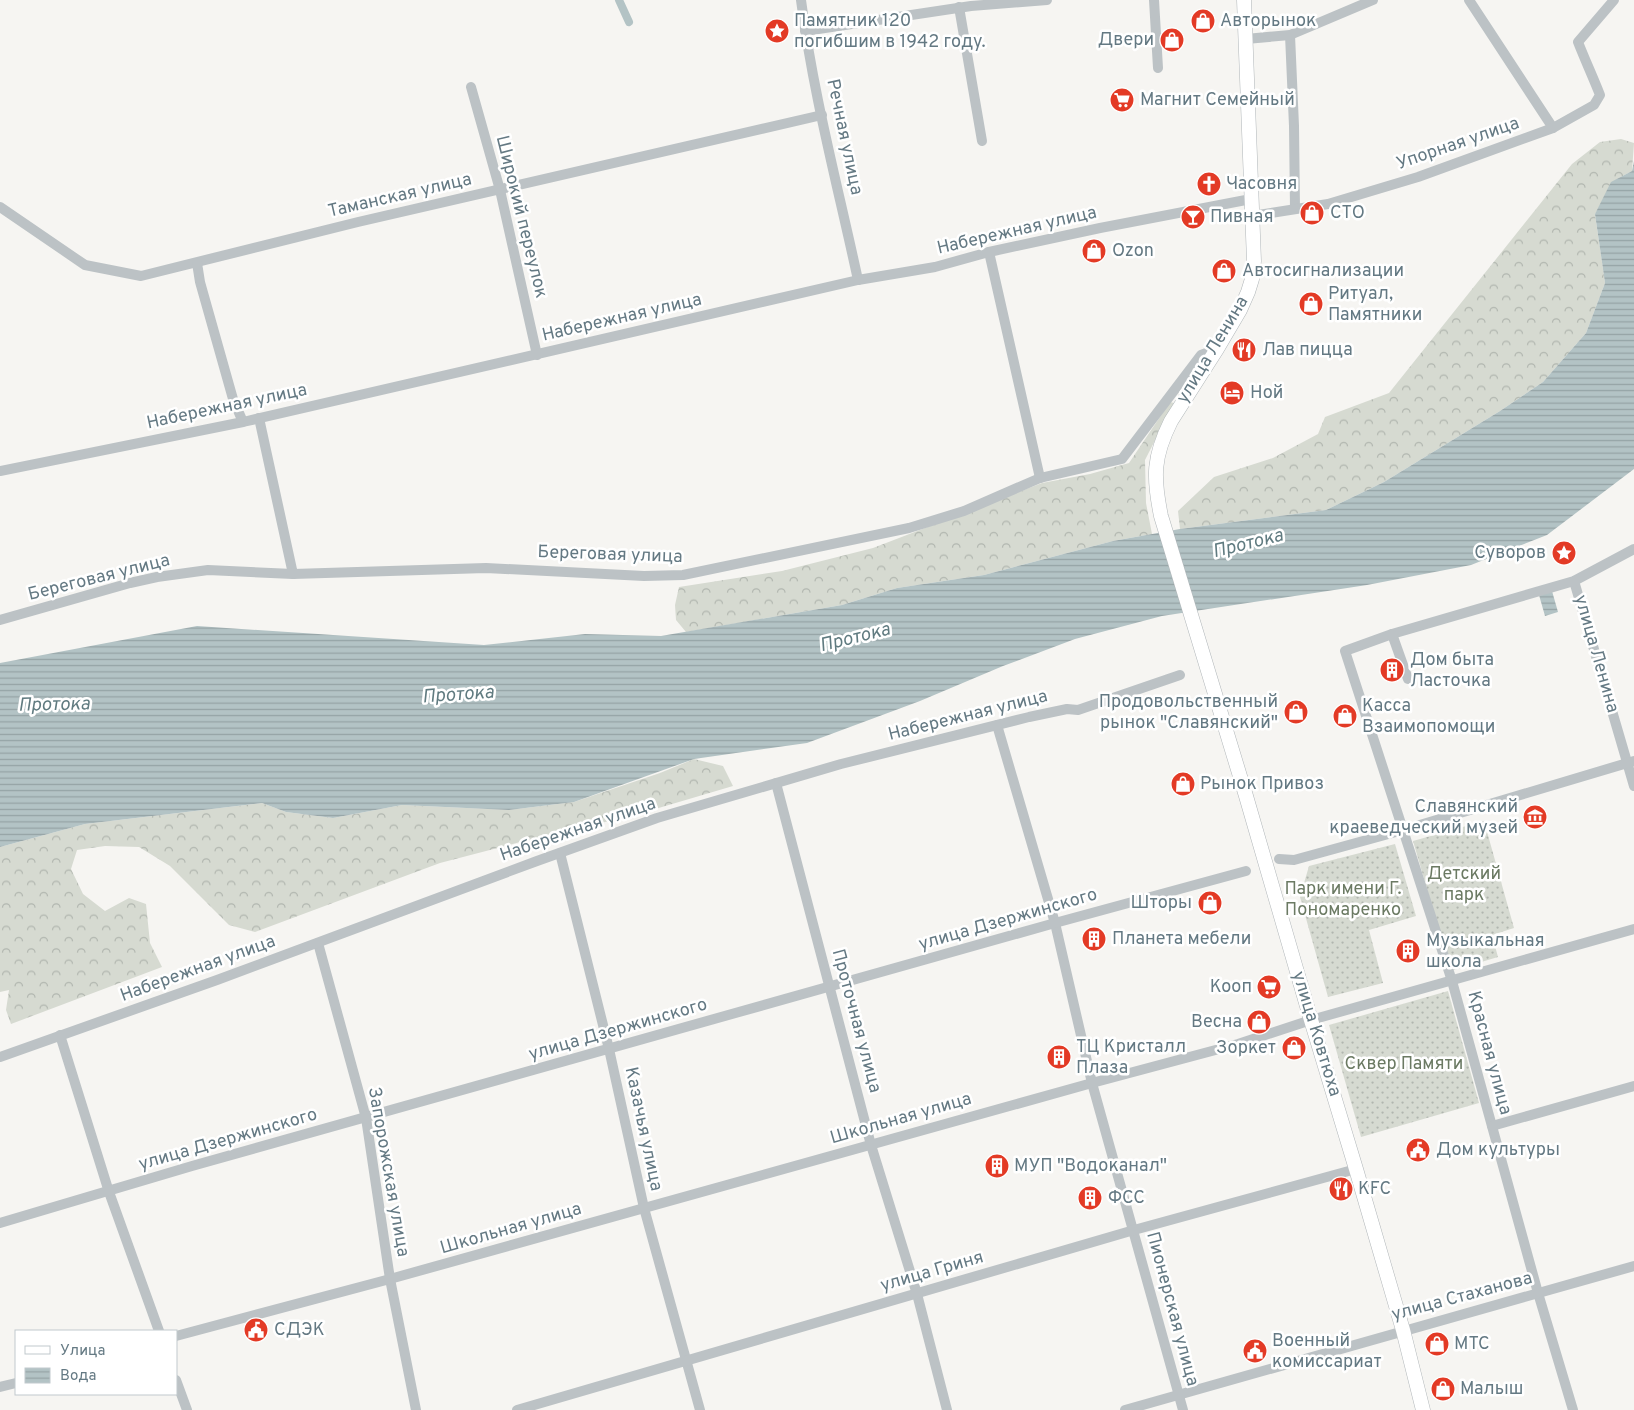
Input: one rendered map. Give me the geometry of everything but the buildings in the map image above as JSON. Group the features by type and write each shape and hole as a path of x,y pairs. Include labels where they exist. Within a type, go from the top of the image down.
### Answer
{"main road":[{"name":"улица Ленина","path":"1203,660 1161,516 1155,487 1156,465 1159,449 1171,421 1240,310 1252,279 1254,261 1244,0"},
{"name":"улица Ковтюха","path":"1203,660 1246,796 1356,1169 1403,1330 1423,1410"}],"street":[{"name":"Речная улица","path":"801,0 805,31 822,115 858,280"},
{"path":"1154,0 1158,68"},
{"path":"1246,40 1290,35 1373,0"},
{"path":"1469,0 1553,128"},
{"name":"Упорная улица","path":"1252,216 1328,204 1418,177 1553,128 1594,105 1600,95 1578,42 1614,0"},
{"path":"805,31 959,7 1040,1"},
{"path":"959,7 982,141"},
{"path":"1290,35 1296,209"},
{"name":"Широкий переулок","path":"471,87 500,190 537,355"},
{"name":"Таманская улица","path":"0,207 85,265 140,276 358,222 822,115"},
{"name":"Набережная улица","path":"0,471 243,422 858,280 935,267 989,252 1100,228 1251,199"},
{"path":"989,252 1040,478"},
{"path":"197,263 200,282 233,399 243,422"},
{"name":"Береговая улица","path":"0,620 157,576 208,570 293,574 486,568 644,576 683,575 909,528 964,511 1040,478 1122,459 1201,355 1217,349"},
{"path":"259,418 293,574"},
{"path":"1408,679 1392,634 1574,581 1634,549"},
{"name":"улица Ленина","path":"1574,581 1631,762 1634,786"},
{"name":"Красная улица","path":"1392,634 1345,651 1452,980 1538,1293 1573,1410"},
{"name":"Набережная улица","path":"0,1057 318,943 657,818 841,764 1067,709 1078,710 1180,675"},
{"name":"Пионерская улица","path":"997,725 1055,923 1092,1083 1183,1410"},
{"path":"1279,859 1294,860 1403,830 1631,762"},
{"name":"Проточная улица","path":"776,784 871,1145 917,1294 947,1410"},
{"name":"Казачья улица","path":"560,853 609,1049 644,1208 700,1410"},
{"name":"улица Дзержинского","path":"0,1223 192,1166 1246,871"},
{"name":"Школьная улица","path":"178,1335 390,1279 1238,1044 1311,1020 1634,929"},
{"name":"Запорожская улица","path":"318,943 366,1118 390,1279 416,1410"},
{"path":"60,1035 109,1192 159,1330"},
{"path":"1492,1126 1634,1086"},
{"name":"улица Гриня","path":"517,1410 1134,1230 1356,1169"},
{"name":"улица Стаханова","path":"1125,1410 1634,1266"},
{"path":"0,1387 15,1383"},
{"path":"178,1385 187,1410"}],"green space":[{"path":"1621,139 1634,143 1632,171 1617,179 1595,214 1605,283 1586,333 1543,382 1500,411 1384,482 1326,510 1180,529 1178,511 1214,477 1273,458 1318,434 1325,417 1389,393 1572,164 1600,142"},
{"path":"1170,402 1174,403 1145,460 1146,503 1152,534 1113,541 984,575 897,588 842,605 686,632 676,620 675,605 679,587 782,571 873,548 1042,483 1090,474 1129,463"},
{"path":"694,759 723,766 733,786 635,815 440,863 255,932 229,925 170,866 139,847 105,846 77,850 71,869 83,894 105,911 129,898 146,904 150,943 162,967 11,1024 6,1010 9,990 0,992 0,847 85,824 262,803 286,812 333,818 402,805 509,810 574,802 660,773"},
{"name":"Детский парк","path":"1484,821 1514,928 1492,935 1498,957 1451,971 1413,841"},
{"name":"Парк имени Г. Пономаренко","path":"1395,844 1416,916 1369,930 1383,983 1328,997 1300,897 1309,866"},
{"name":"Сквер Памяти","path":"1448,991 1479,1103 1361,1137 1329,1025"}],"water":[{"name":"Протока","path":"1634,161 1634,469 1547,535 1471,565 1367,585 1162,616 1075,639 1003,666 920,701 807,743 694,759 574,802 509,810 402,805 333,818 286,812 262,803 85,824 0,847 0,663 197,626 484,645 585,634 661,636 842,605 897,588 984,575 1113,541 1180,529 1326,510 1384,482 1500,411 1543,382 1586,333 1605,283 1595,214 1611,182 1632,171"},
{"path":"1552,591 1558,612 1545,616 1539,595"}],"waterway":[{"path":"619,0 629,22"}],"place":[{"name":"Авторынок","path":"1203,21"},
{"name":"Памятник 120 погибшим в 1942 году.","path":"777,31"},
{"name":"Двери","path":"1172,40"},
{"name":"Магнит Семейный","path":"1122,100"},
{"name":"Часовня","path":"1209,184"},
{"name":"СТО","path":"1312,213"},
{"name":"Пивная","path":"1193,217"},
{"name":"Ozon","path":"1094,251"},
{"name":"Автосигнализации","path":"1224,271"},
{"name":"Ритуал, Памятники","path":"1311,304"},
{"name":"Лав пицца","path":"1244,350"},
{"name":"Ной","path":"1232,393"},
{"name":"Суворов","path":"1564,553"},
{"name":"Дом быта Ласточка","path":"1392,670"},
{"name":"Продовольственный рынок \"Славянский\"","path":"1296,712"},
{"name":"Касса Взаимопомощи","path":"1345,716"},
{"name":"Рынок Привоз","path":"1183,784"},
{"name":"Славянский краеведческий музей","path":"1535,817"},
{"name":"Шторы","path":"1210,903"},
{"name":"Планета мебели","path":"1094,939"},
{"name":"Музыкальная школа","path":"1408,951"},
{"name":"Кооп","path":"1269,987"},
{"name":"Весна","path":"1259,1022"},
{"name":"Зоркет","path":"1294,1048"},
{"name":"ТЦ Кристалл Плаза","path":"1059,1057"},
{"name":"Дом культуры","path":"1418,1150"},
{"name":"МУП \"Водоканал\"","path":"997,1166"},
{"name":"KFC","path":"1341,1189"},
{"name":"ФСС","path":"1090,1198"},
{"name":"СДЭК","path":"256,1330"},
{"name":"МТС","path":"1437,1344"},
{"name":"Военный комиссариат","path":"1255,1351"},
{"name":"Малыш","path":"1443,1389"}]}
